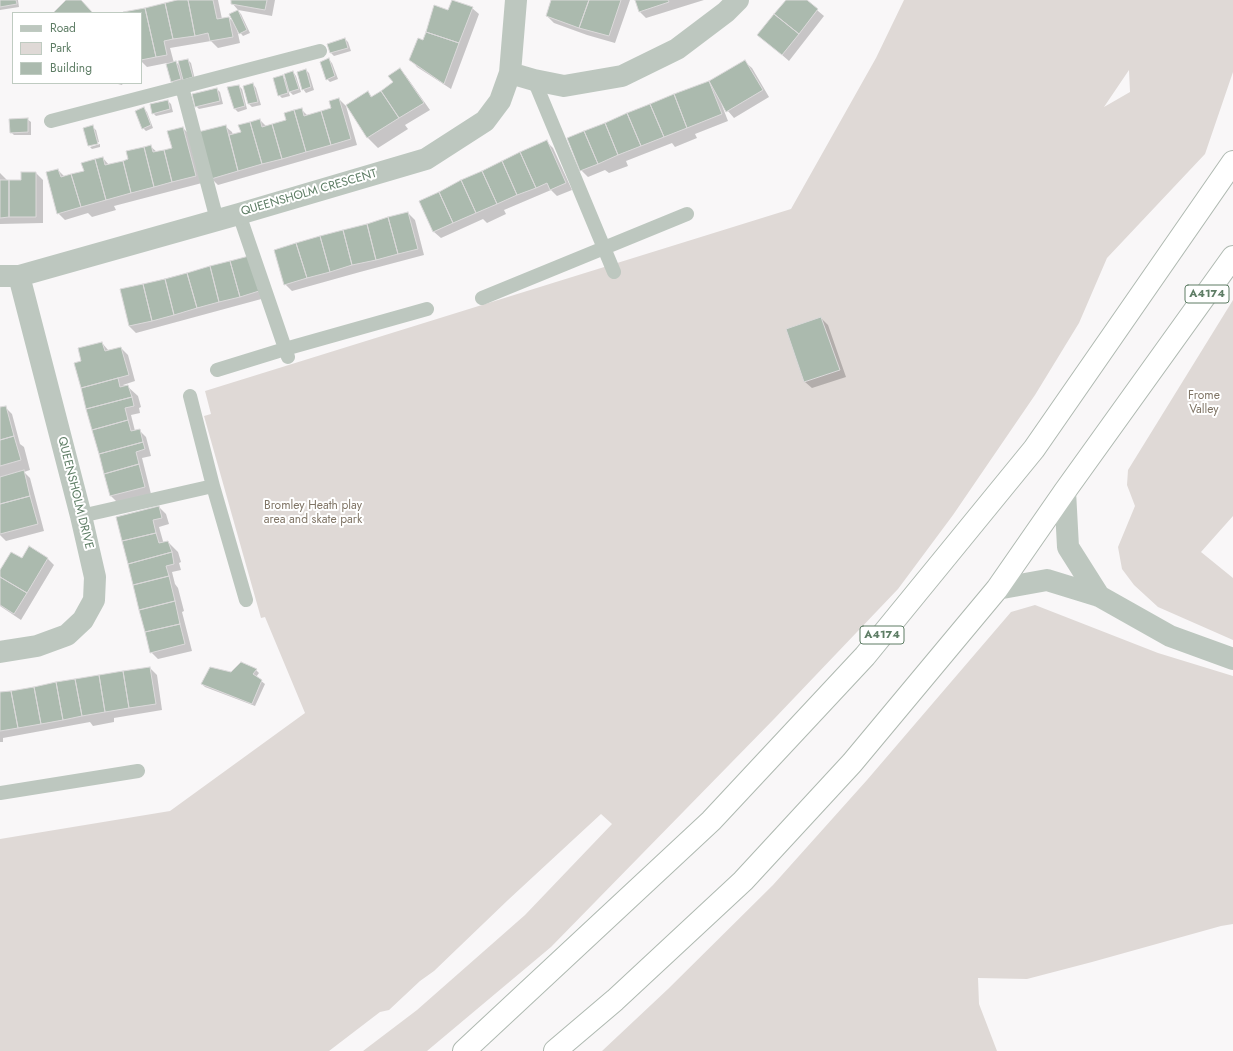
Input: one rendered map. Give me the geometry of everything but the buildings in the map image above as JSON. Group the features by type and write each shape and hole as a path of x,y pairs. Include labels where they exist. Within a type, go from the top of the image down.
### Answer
{"highway":[{"name":"A4174","path":"464,1051 711,821 865,656 1034,449 1233,162"},
{"name":"A4174","path":"555,1051 615,1000 743,881 852,762 998,589 1065,491 1233,257"}],"street":[{"name":"QUEENSHOLM CRESCENT","path":"10,276 239,214 426,159 485,121 500,101 510,73 516,0"},
{"path":"510,73 564,86 622,76 677,49 726,12 738,0"},
{"name":"QUEENSHOLM DRIVE","path":"0,652 37,646 67,635 83,620 94,600 95,577 81,516 10,276"},
{"path":"1065,491 1068,547 1099,596"},
{"path":"998,589 1047,580 1099,596 1170,636 1233,659"}],"lane":[{"path":"50,121 320,51"},
{"path":"534,80 614,272"},
{"path":"182,87 217,220"},
{"path":"239,214 287,354"},
{"path":"482,298 687,214"},
{"path":"217,370 287,354 427,309"},
{"path":"190,396 213,486 246,600"},
{"path":"81,516 213,486"},
{"path":"0,793 138,772"}],"green space":[{"name":"Bromley Heath play area and skate park","path":"904,0 1233,0 1233,72 1205,154 1107,258 1079,323 1035,395 953,515 898,589 774,719 551,947 427,1051 363,1051 417,1010 525,915 612,824 601,814 434,971 420,981 389,1010 380,1012 329,1051 0,1051 0,839 170,811 305,713 265,617 261,618 204,416 211,414 205,391 791,209 876,58","holes":["1129,70 1130,92 1104,107"]},
{"name":"Frome Valley","path":"1233,300 1233,516 1201,552 1233,578 1233,640 1158,607 1134,585 1122,569 1118,547 1135,506 1127,485 1128,470"},
{"path":"1035,605 1158,653 1233,676 1233,924 1027,979 978,978 979,1004 997,1051 602,1051 668,989 773,885 867,780 1011,612"}]}
